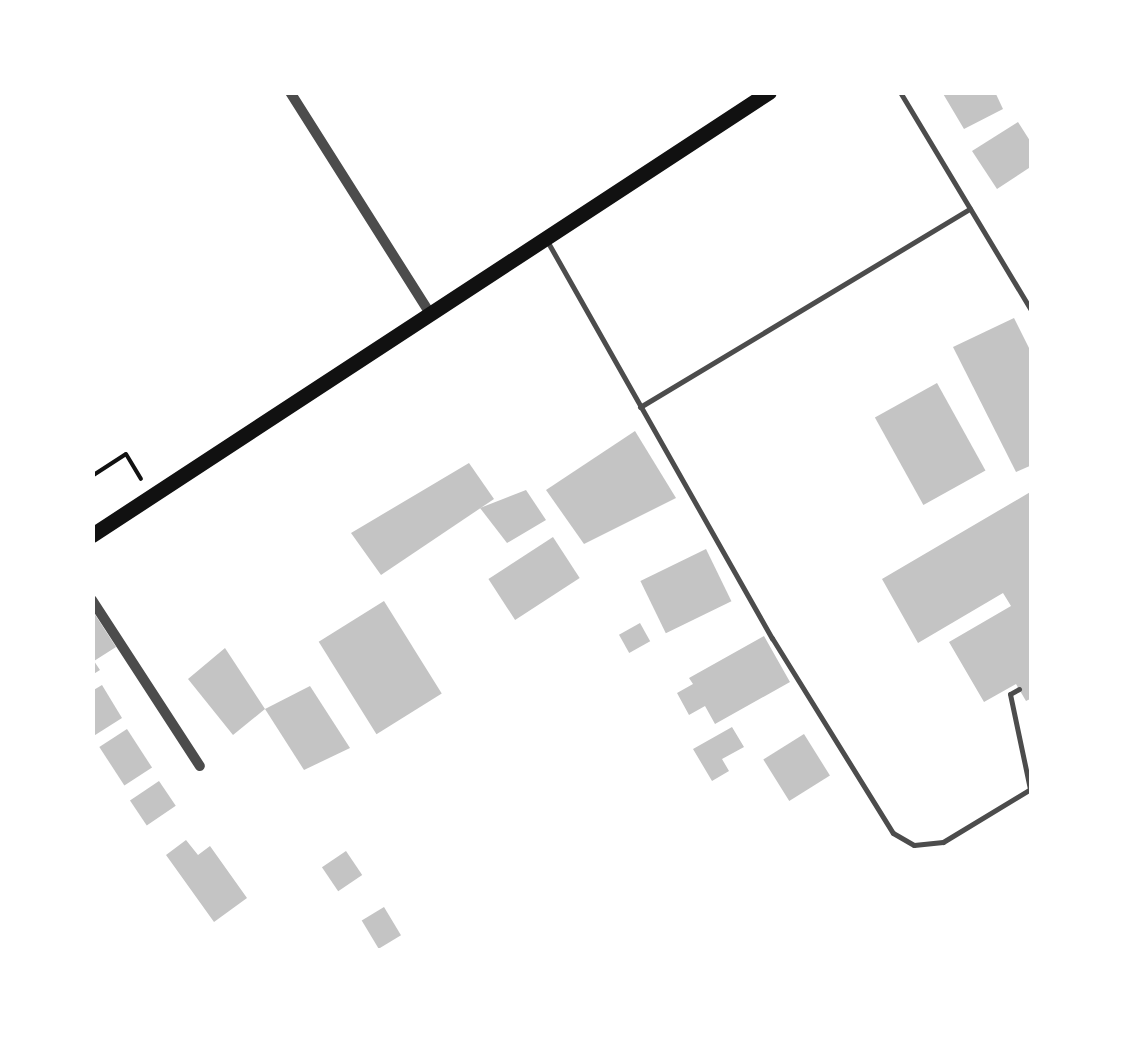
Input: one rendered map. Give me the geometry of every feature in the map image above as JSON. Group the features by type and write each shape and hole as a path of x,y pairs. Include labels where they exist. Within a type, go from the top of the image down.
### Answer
{"main road":[{"path":"92,535 769,92"}],"street":[{"path":"290,92 429,312"},
{"path":"92,600 200,766"}],"lane":[{"path":"900,92 1032,312"},
{"path":"640,407 970,209"},
{"path":"544,236 640,407 893,833 914,846 943,842 1030,788 1010,694 1019,689"}],"path":[{"path":"92,476 126,454 151,496"}],"building":[{"path":"942,92 995,92 1003,109 964,129"},
{"path":"1018,122 1032,144 1032,166 997,189 972,151"},
{"path":"1014,318 1032,354 1032,465 1016,472 953,347"},
{"path":"937,383 985,470 923,505 875,417"},
{"path":"635,431 676,498 584,544 546,490"},
{"path":"469,463 494,499 381,575 351,533"},
{"path":"526,490 546,520 507,543 480,508"},
{"path":"1032,491 1032,698 1026,701 1016,684 984,702 949,642 1011,606 1003,593 918,643 882,579"},
{"path":"553,537 580,578 515,620 488,579"},
{"path":"706,549 731,601 666,633 640,581"},
{"path":"384,601 442,693 376,734 319,642"},
{"path":"92,610 116,647 94,661 100,670 92,675"},
{"path":"640,623 650,641 629,653 619,635"},
{"path":"764,636 790,682 715,724 705,706 689,715 677,693 693,684 689,678"},
{"path":"225,648 265,709 233,735 188,679"},
{"path":"102,685 122,718 92,737 92,691"},
{"path":"310,686 350,748 304,770 265,709"},
{"path":"732,727 744,747 722,759 729,771 712,781 693,749"},
{"path":"127,729 152,768 124,786 99,747"},
{"path":"804,734 830,776 789,801 763,759"},
{"path":"159,781 176,806 147,825 130,801"},
{"path":"186,840 198,855 210,846 247,898 214,922 166,855"},
{"path":"346,851 362,875 338,891 322,867"},
{"path":"384,907 401,935 379,949 362,920"}]}
